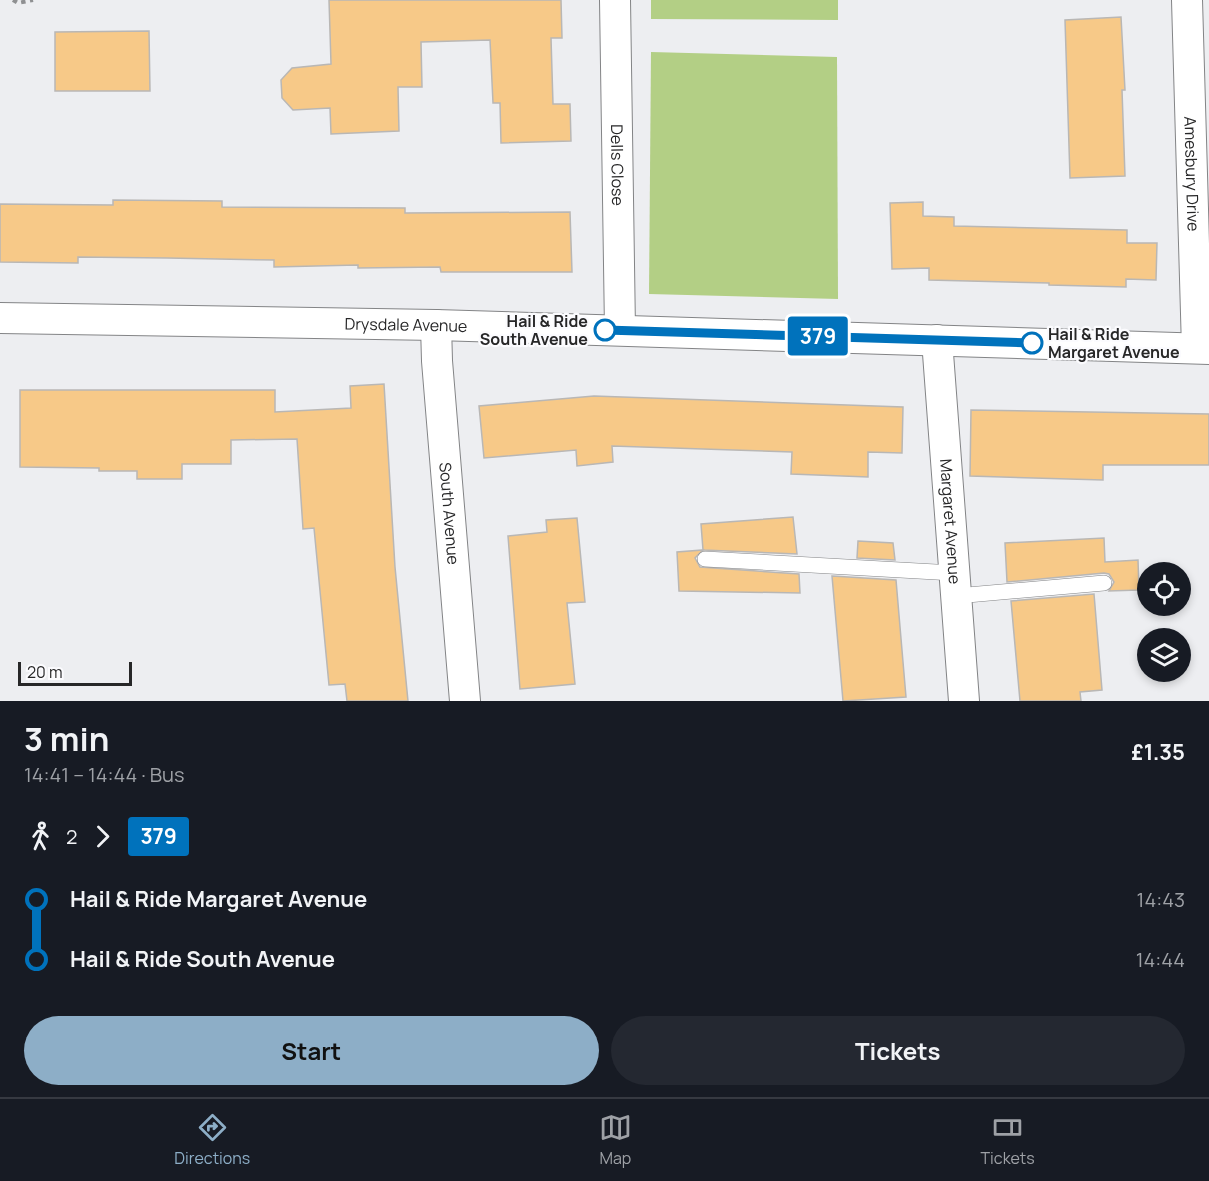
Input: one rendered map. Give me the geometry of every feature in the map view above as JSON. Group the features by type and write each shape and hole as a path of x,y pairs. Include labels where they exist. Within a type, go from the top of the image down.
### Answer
{"street":[{"name":"Dells Close","path":"615,0 620,330"},
{"name":"Amesbury Drive","path":"1188,0 1201,168 1203,349"},
{"name":"Drysdale Avenue","path":"0,318 436,325 1203,349"},
{"name":"South Avenue","path":"436,325 465,701"},
{"name":"Margaret Avenue","path":"938,340 964,701"}],"lane":[{"path":"705,559 955,584 1104,583"}],"path":[{"path":"13,0 18,3 33,0"}],"green space":[{"path":"651,0 838,0 838,20 651,19"},
{"path":"651,52 837,57 838,299 649,294"}],"building":[{"path":"329,0 561,0 562,38 551,38 553,104 570,104 571,141 501,143 500,103 493,103 490,40 421,42 422,87 398,87 399,131 331,134 330,108 293,110 282,98 281,80 292,68 331,64"},
{"path":"1121,17 1125,90 1122,90 1125,176 1070,178 1065,20"},
{"path":"149,31 150,91 55,91 55,32"},
{"path":"113,200 222,201 222,207 405,208 405,213 570,212 572,272 441,272 440,267 358,268 358,265 274,267 274,260 167,258 78,257 78,263 0,262 0,204 113,205"},
{"path":"923,202 923,216 954,217 954,226 1127,230 1127,243 1157,243 1156,280 1126,279 1126,287 929,280 929,268 892,269 890,203"},
{"path":"384,384 395,567 408,701 347,701 345,684 329,685 314,528 303,529 297,439 231,440 231,464 182,464 182,479 137,479 137,471 99,471 99,468 20,467 20,390 275,390 275,412 351,408 350,386"},
{"path":"594,396 903,407 902,453 868,452 868,477 791,474 792,452 612,446 613,462 577,466 576,450 484,458 479,406"},
{"path":"971,410 1209,414 1209,465 1103,465 1103,480 970,476"},
{"path":"793,517 797,554 703,550 701,524"},
{"path":"577,518 585,602 567,603 575,684 520,689 508,536 547,532 546,520"},
{"path":"1104,538 1105,562 1138,560 1137,590 1109,591 1114,582 1109,574 1104,573 1007,582 1005,543"},
{"path":"858,541 893,543 895,560 857,558"},
{"path":"703,550 695,558 700,567 799,574 800,593 679,591 677,552"},
{"path":"832,576 896,580 906,697 843,701"},
{"path":"1094,594 1102,690 1080,692 1081,701 1020,701 1011,601"}],"bus line":[{"name":"379","path":"605,330 1032,343"}],"place":[{"name":"Hail & Ride South Avenue","path":"605,330"},
{"name":"Hail & Ride Margaret Avenue","path":"1032,343"}]}
